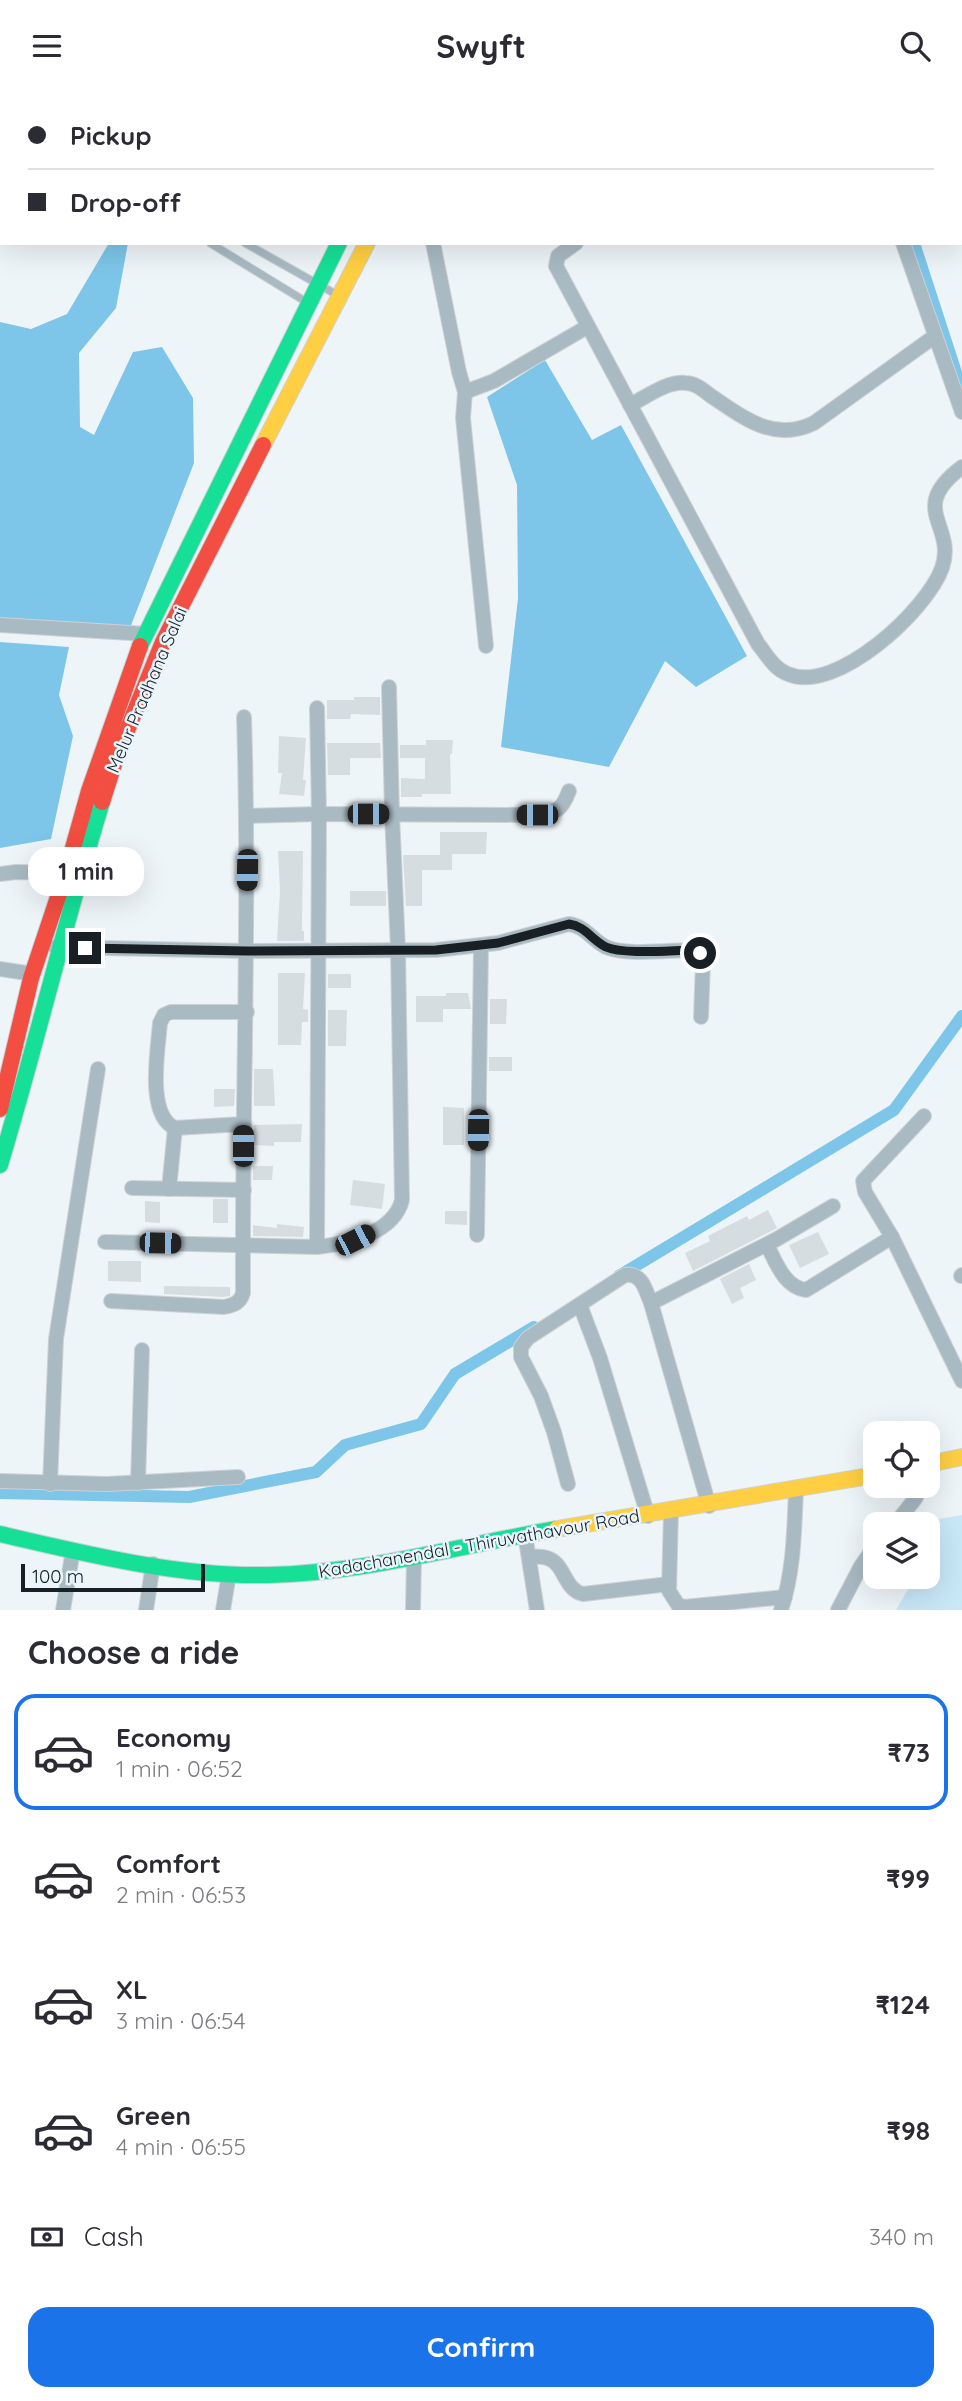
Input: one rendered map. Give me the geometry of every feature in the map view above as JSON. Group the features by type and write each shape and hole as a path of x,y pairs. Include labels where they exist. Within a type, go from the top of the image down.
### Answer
{"main road":[{"name":"Melur Pradhana Salai","path":"73,873 89,791 146,634 338,245"},
{"name":"Melur Pradhana Salai","path":"0,1165 3,1139 32,1059 51,946 73,873 117,755 163,642 366,245"},
{"name":"Melur Pradhana Salai","path":"0,1109 6,1058 33,974 51,946"},
{"path":"940,1464 962,1457"},
{"name":"Kadachanendal - Thiruvathavour Road","path":"0,1534 153,1564 229,1574 312,1572 414,1559 526,1534 709,1506 863,1477"}],"street":[{"path":"433,245 465,392 463,418 486,646"},
{"path":"573,245 558,256 556,265 587,327 758,644 775,666 788,674 802,678 819,677 859,659 884,642 901,624 937,580 943,565 943,547 935,501 937,492 946,479 962,467"},
{"path":"904,245 962,412"},
{"path":"465,392 494,381 587,327"},
{"path":"630,405 672,384 684,382 696,385 743,417 770,429 800,430 814,423 935,336"},
{"path":"0,625 146,634"},
{"path":"105,1242 317,1247 355,1240 392,1220 400,1210 398,949 389,687"},
{"path":"317,708 317,1247"},
{"path":"111,1301 224,1307 242,1299 243,1070 247,1012 244,717"},
{"path":"247,816 552,814 564,805 569,791"},
{"path":"0,874 73,873"},
{"path":"51,946 246,951 436,950 498,943 569,924 578,925 608,948 622,951 694,950 700,953 704,962 701,1017"},
{"path":"477,1235 481,946"},
{"path":"0,969 33,974"},
{"path":"243,1124 175,1128 165,1122 158,1106 156,1090 161,1019 171,1012 247,1012"},
{"path":"50,1484 56,1339 98,1069"},
{"path":"924,1116 863,1181 865,1192 892,1237 962,1381"},
{"path":"169,1189 175,1128"},
{"path":"132,1188 243,1190"},
{"path":"651,1303 766,1245 833,1206"},
{"path":"766,1245 784,1277 798,1289 806,1290 892,1237"},
{"path":"568,1484 554,1432 541,1396 521,1357 521,1347 528,1338 630,1274 641,1279 651,1303 709,1506"},
{"path":"580,1305 600,1358 648,1515"},
{"path":"138,1483 142,1350"},
{"path":"0,1481 50,1484 138,1483 238,1477"},
{"path":"671,1512 669,1584 672,1598 678,1605 783,1604 793,1564 796,1491"},
{"path":"905,1512 916,1498"},
{"path":"526,1534 537,1610"},
{"path":"63,1610 73,1550"},
{"path":"529,1556 551,1560 559,1567 576,1593 669,1584"},
{"path":"413,1610 414,1559"},
{"path":"838,1610 863,1563"},
{"path":"146,1610 153,1564"},
{"path":"223,1610 229,1574"}],"lane":[{"path":"213,245 330,315"},
{"path":"248,245 340,297"}],"shaded area":[{"path":"962,1515 962,1610 896,1610 908,1589 940,1589 940,1519"}],"water":[{"path":"108,245 128,245 116,308 79,353 80,427 94,435 133,352 162,347 193,398 194,463 130,628 0,620 0,322 31,329 67,314"},
{"path":"545,360 592,440 621,425 747,656 696,687 665,661 609,767 501,747 518,598 517,485 487,397"},
{"path":"0,642 69,647 59,695 73,736 51,839 0,848"}],"building":[{"path":"354,697 380,697 380,715 351,714 350,719 327,719 327,700 354,700"},
{"path":"279,736 306,738 304,796 279,794 282,773 278,773"},
{"path":"426,740 453,740 450,754 451,794 401,797 401,778 425,779 425,758 400,758 400,745 426,745"},
{"path":"327,743 380,743 381,758 350,758 350,775 328,775"},
{"path":"440,832 487,832 486,854 452,854 452,870 422,870 422,906 406,906 403,855 440,855"},
{"path":"278,851 303,851 304,941 277,941 280,891"},
{"path":"350,891 386,891 386,906 350,906"},
{"path":"278,973 305,973 303,1009 308,1010 308,1022 302,1022 301,1045 278,1045"},
{"path":"328,974 351,974 351,988 328,988"},
{"path":"446,993 468,993 471,1009 443,1009 443,1022 416,1022 416,996 446,996"},
{"path":"490,999 507,999 506,1024 490,1024"},
{"path":"328,1010 347,1010 346,1046 328,1046"},
{"path":"489,1057 512,1057 512,1071 489,1071"},
{"path":"254,1069 273,1069 275,1106 254,1106"},
{"path":"214,1089 235,1089 234,1106 214,1107"},
{"path":"443,1107 464,1108 464,1145 443,1145"},
{"path":"302,1124 301,1142 274,1142 274,1146 253,1145 254,1125"},
{"path":"253,1166 273,1166 272,1180 253,1180"},
{"path":"353,1180 385,1184 382,1209 350,1205"},
{"path":"213,1199 228,1199 228,1223 213,1223"},
{"path":"145,1201 160,1202 160,1223 145,1222"},
{"path":"768,1210 777,1228 693,1271 685,1253 710,1241 708,1236 747,1216 749,1220"},
{"path":"445,1211 467,1211 467,1225 445,1224"},
{"path":"277,1224 304,1227 303,1237 253,1236 253,1225 277,1228"},
{"path":"818,1232 829,1254 800,1268 789,1245"},
{"path":"108,1261 141,1261 141,1282 108,1281"},
{"path":"749,1264 756,1280 740,1288 744,1298 732,1304 720,1279"},
{"path":"164,1286 230,1287 230,1296 164,1294"}],"waterway":[{"path":"915,245 962,391"},
{"path":"619,1276 894,1110 962,1016"},
{"path":"0,1493 189,1497 316,1472 345,1445 421,1424 455,1374 534,1327"}],"traffic: fast":[{"path":"140,646 338,245"},
{"path":"0,1165 102,802"},
{"path":"0,1534 167,1568 234,1575 268,1575 377,1564 557,1529"}],"traffic: slow":[{"path":"263,445 366,245"},
{"path":"940,1462 962,1457"},
{"path":"557,1529 863,1477"}],"traffic: jam":[{"path":"102,802 117,755 163,642 263,445"},
{"path":"0,1109 31,978 66,873 89,791 140,646"}],"route":[{"path":"85,948 436,950 498,943 569,924 578,925 608,948 622,951 694,950 700,953"}]}
